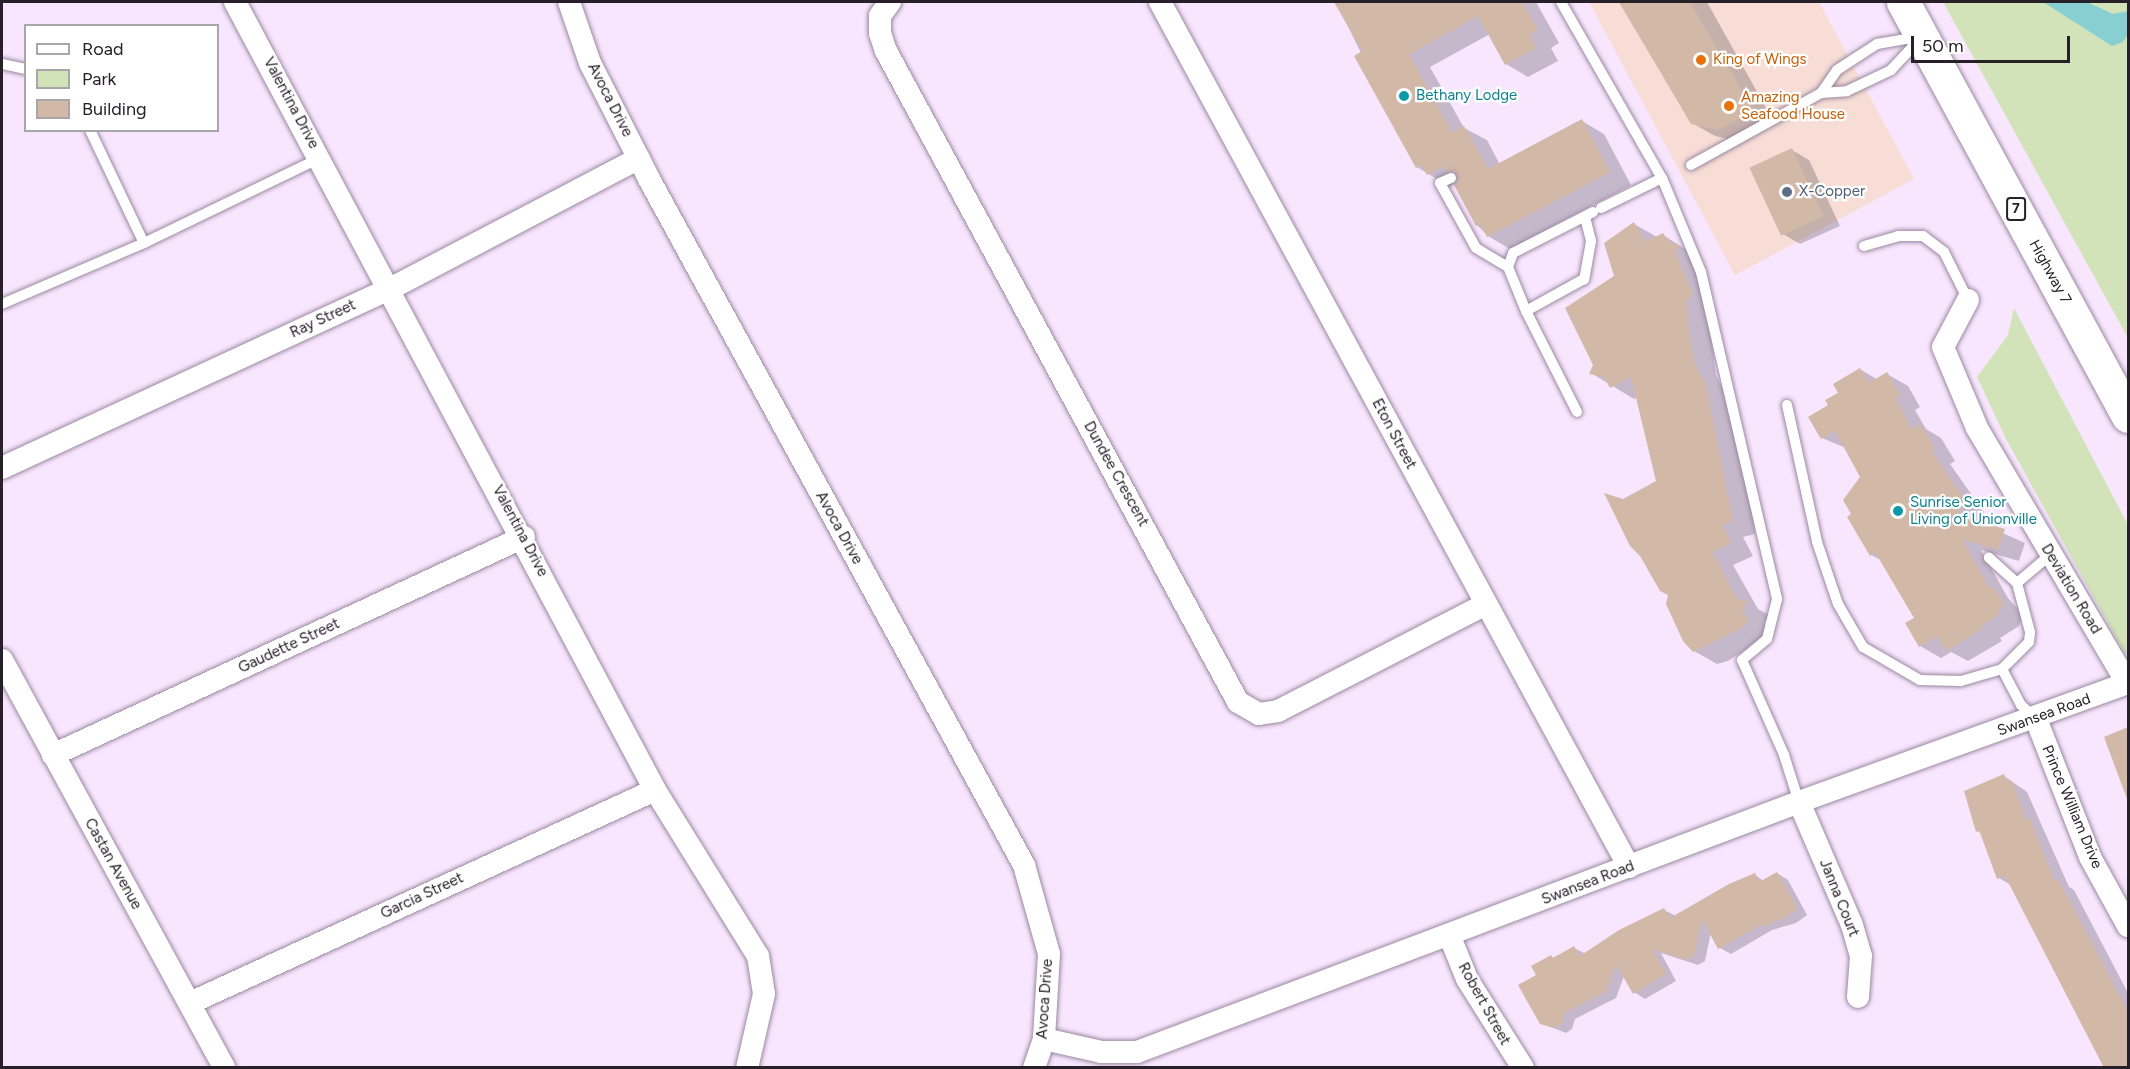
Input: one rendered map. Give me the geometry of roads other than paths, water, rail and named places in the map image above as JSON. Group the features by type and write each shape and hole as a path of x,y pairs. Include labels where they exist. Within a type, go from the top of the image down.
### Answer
{"main road":[{"name":"Highway 7","path":"1903,2 2128,417"}],"street":[{"name":"Valentina Drive","path":"235,2 524,537 655,790 758,956 764,994 747,1068"},
{"name":"Avoca Drive","path":"569,2 590,63 639,158 1024,865 1048,954 1044,1039 1034,1068"},
{"name":"Dundee Crescent","path":"890,2 880,16 879,33 886,51 1238,702 1259,714 1278,711 1486,604"},
{"name":"Eton Street","path":"1160,2 1629,867"},
{"name":"Ray Street","path":"2,468 390,289 639,158"},
{"name":"Deviation Road","path":"1968,300 1943,347 1977,428 2050,555 2128,683"},
{"name":"Gaudette Street","path":"53,755 524,537"},
{"name":"Castan Avenue","path":"2,660 224,1068"},
{"name":"Swansea Road","path":"1044,1039 1101,1052 1137,1052 1450,937 1799,802 2036,719 2128,683"},
{"name":"Prince William Drive","path":"2036,719 2090,857 2128,926"},
{"name":"Garcia Street","path":"190,1003 655,790"},
{"name":"Janna Court","path":"1799,802 1852,925 1861,956 1858,997"},
{"name":"Robert Street","path":"1450,937 1473,989 1523,1068"}],"lane":[{"path":"1561,2 1662,178 1701,272 1777,598 1767,639 1742,660 1784,756 1799,802"},
{"path":"1821,93 1837,70 1877,44 1922,37"},
{"path":"1691,165 1821,93 1847,91 1891,70 1922,37"},
{"path":"2,64 24,69"},
{"path":"91,132 144,243"},
{"path":"2,304 144,243 320,158"},
{"path":"1451,178 1440,183 1476,248 1508,267 1526,311 1577,412"},
{"path":"1508,267 1513,253 1662,178"},
{"path":"1526,311 1584,279 1591,242 1593,212"},
{"path":"1864,246 1898,236 1923,236 1944,252 1968,300"},
{"path":"1787,405 1817,542 1838,604 1863,647 1920,680 1961,681 2002,669 2029,642 2030,632 2018,583 1989,558"},
{"path":"2018,583 2050,555"},
{"path":"2002,669 2021,705 2036,719"}],"place":[{"name":"King of Wings","path":"1701,60"},
{"name":"Bethany Lodge","path":"1404,96"},
{"name":"Amazing Seafood House","path":"1729,106"},
{"name":"X-Copper","path":"1787,192"},
{"name":"Sunrise Senior Living of Unionville","path":"1898,511"}]}
